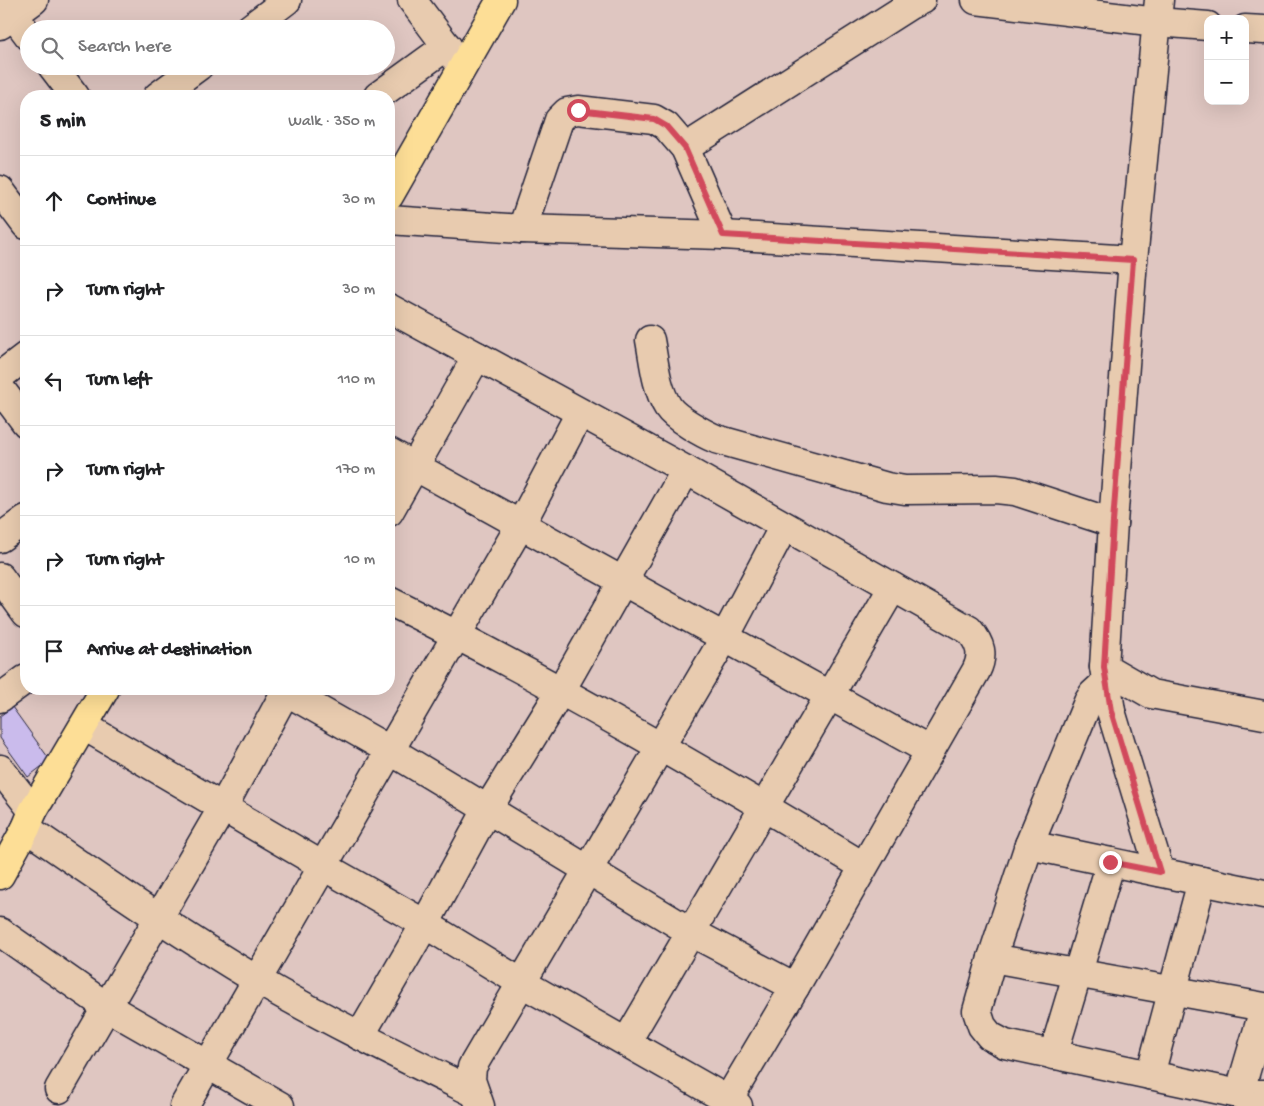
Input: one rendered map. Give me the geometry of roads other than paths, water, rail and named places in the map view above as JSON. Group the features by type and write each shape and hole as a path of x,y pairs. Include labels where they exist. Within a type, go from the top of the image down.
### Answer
{"main road":[{"path":"395,183 455,57 501,0"},
{"path":"0,874 102,695"}],"street":[{"path":"261,20 287,0"},
{"path":"390,90 455,57 412,0"},
{"path":"685,148 910,5 921,0"},
{"path":"976,0 1158,11 1204,25"},
{"path":"1158,11 1133,260 1113,522 1105,675 1111,711 1160,872"},
{"path":"1249,29 1264,30"},
{"path":"59,75 70,90"},
{"path":"166,90 187,75"},
{"path":"522,229 559,120 567,112 578,110 654,119 666,126 685,148 723,235"},
{"path":"395,220 522,229 723,235 1133,260"},
{"path":"84,726 425,924 522,983 733,1103 795,987 976,671 981,661 980,651 975,638 969,630 686,470 395,311"},
{"path":"650,340 660,392 669,408 702,433 716,439 887,487 905,490 996,489 1015,491 1113,522"},
{"path":"395,501 477,356"},
{"path":"0,376 20,361"},
{"path":"0,388 20,415"},
{"path":"184,1106 521,524 580,413"},
{"path":"395,456 930,751"},
{"path":"360,1036 425,924 487,810 560,692 686,470"},
{"path":"0,538 20,523"},
{"path":"478,1100 471,1080 472,1068 725,637 784,526"},
{"path":"0,577 20,604"},
{"path":"627,1042 892,587"},
{"path":"395,604 457,635 661,747 864,866"},
{"path":"1105,675 1151,694 1264,715"},
{"path":"992,958 1264,1008 1251,1094 1005,1044 990,1036 982,1026 977,1011 992,958 1029,845 1088,702 1105,675"},
{"path":"0,698 20,683"},
{"path":"59,1089 223,807 282,695"},
{"path":"295,695 691,932 795,987"},
{"path":"0,770 30,820 159,918 257,980 478,1100"},
{"path":"1029,845 1264,894"},
{"path":"1053,1055 1110,862"},
{"path":"1150,1075 1202,881"},
{"path":"0,932 107,1007 280,1106"}]}
